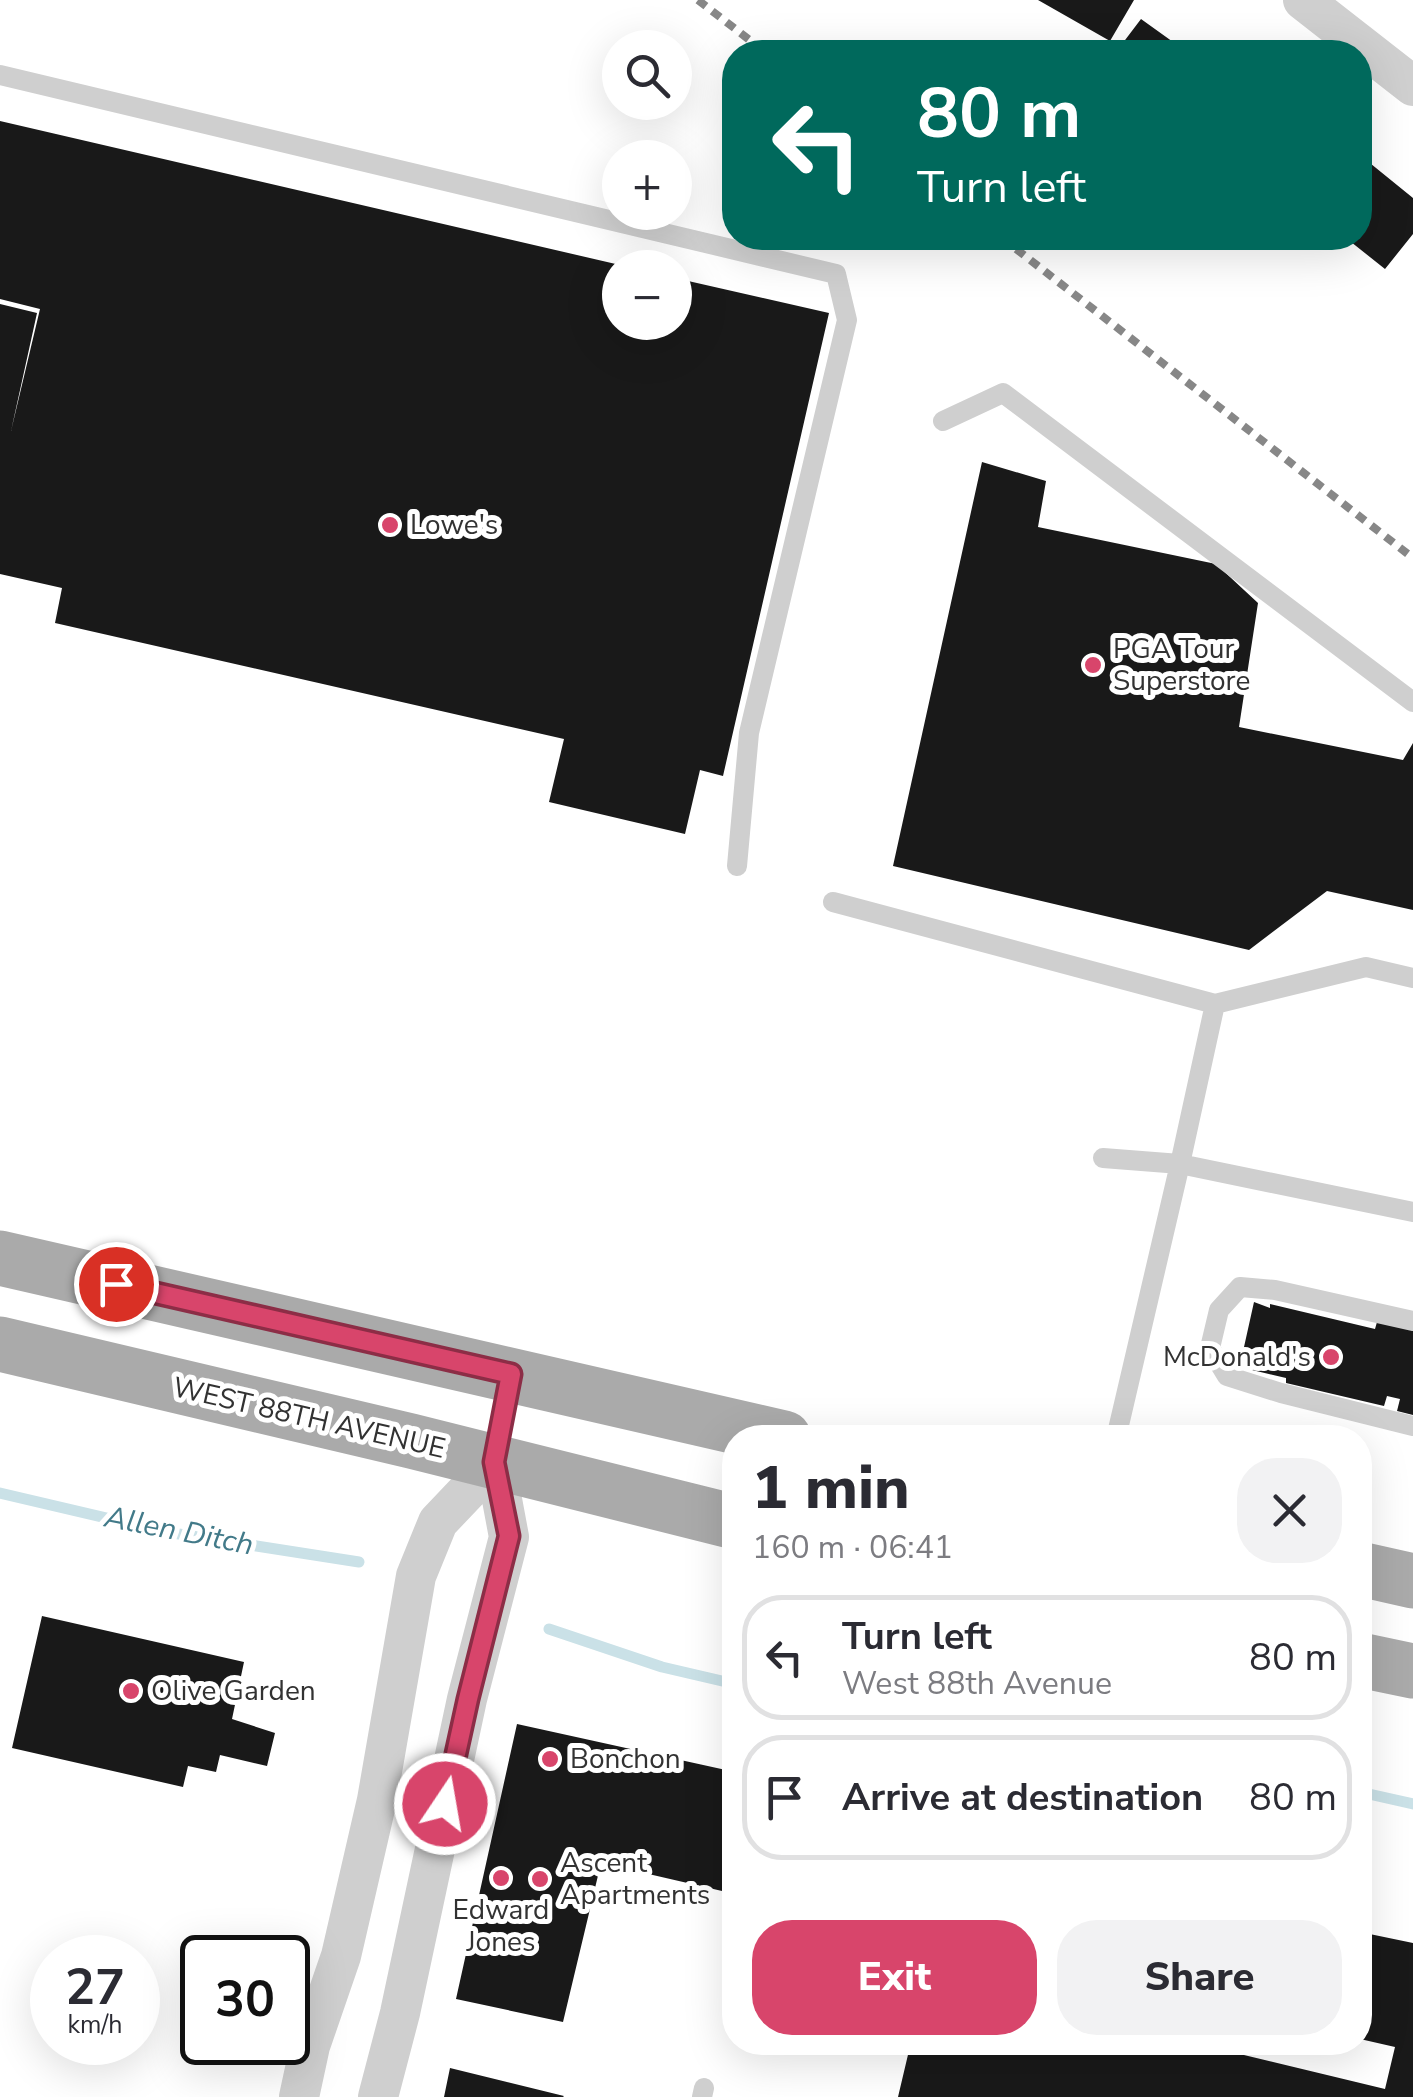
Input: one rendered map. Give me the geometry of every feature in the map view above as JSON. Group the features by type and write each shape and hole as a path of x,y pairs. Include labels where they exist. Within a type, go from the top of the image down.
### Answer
{"main road":[{"path":"0,1258 729,1425"},
{"name":"WEST 88TH AVENUE","path":"0,1344 722,1519"},
{"path":"1372,1572 1413,1581"},
{"path":"1372,1663 1413,1672"}],"street":[{"path":"1302,0 1354,40"},
{"path":"1372,54 1413,86"},
{"path":"299,2097 310,2046 341,1956 378,1800 416,1576 438,1522 494,1462"},
{"path":"378,2097 509,1536 494,1462"}],"lane":[{"path":"0,75 722,247"},
{"path":"735,250 836,274 847,320 749,732 737,866"},
{"path":"943,421 1002,393 1413,702"},
{"path":"833,902 1215,1004 1366,967 1413,978"},
{"path":"1119,1425 1215,1004"},
{"path":"1103,1158 1180,1164 1413,1212"},
{"path":"1413,1320 1275,1290 1240,1287 1218,1310 1210,1348 1227,1376 1413,1426"},
{"path":"494,1462 511,1374"}],"building":[{"path":"1038,0 1134,0 1108,40"},
{"path":"1141,19 1170,40 1125,40"},
{"name":"Lowe's","path":"0,121 602,261 602,340 692,340 692,282 829,313 723,776 700,770 685,834 549,802 564,739 55,623 62,588 0,574 0,304 37,313 11,431 40,309 0,299"},
{"path":"1372,165 1413,198 1413,234 1385,269 1361,250 1372,250"},
{"name":"PGA Tour Superstore","path":"982,462 1046,481 1038,527 1216,564 1258,603 1239,727 1403,760 1413,743 1413,910 1327,891 1249,950 893,866"},
{"name":"McDonald's","path":"1254,1302 1375,1329 1377,1322 1413,1330 1413,1415 1397,1411 1400,1399 1387,1396 1384,1406 1286,1383 1286,1378 1252,1370 1255,1358 1242,1356"},
{"name":"Olive Garden","path":"42,1616 244,1662 232,1719 275,1733 267,1766 220,1755 216,1772 188,1766 183,1787 12,1748"},
{"name":"Ascent Apartments","path":"517,1724 722,1769 722,1891 601,1863 563,2022 456,1999"},
{"path":"1372,1934 1413,1943 1413,2097 898,2097 908,2055 1244,2055 1385,2089 1395,2047 1372,2042"},
{"path":"450,2068 564,2096 444,2097"}],"waterway":[{"name":"Allen Ditch","path":"0,1493 166,1532 359,1562"},
{"path":"549,1629 662,1667 722,1681"},
{"path":"1372,1795 1413,1804"}],"railway":[{"path":"698,0 750,40"},
{"path":"1017,250 1413,558"}],"place":[{"name":"Lowe's","path":"390,525"},
{"name":"PGA Tour Superstore","path":"1093,665"},
{"name":"McDonald's","path":"1331,1357"},
{"name":"Olive Garden","path":"131,1691"},
{"name":"Bonchon","path":"550,1759"},
{"name":"Edward Jones","path":"501,1878"},
{"name":"Ascent Apartments","path":"540,1879"}],"route":[{"path":"116,1284 511,1374 494,1462 509,1536 445,1804"}]}
